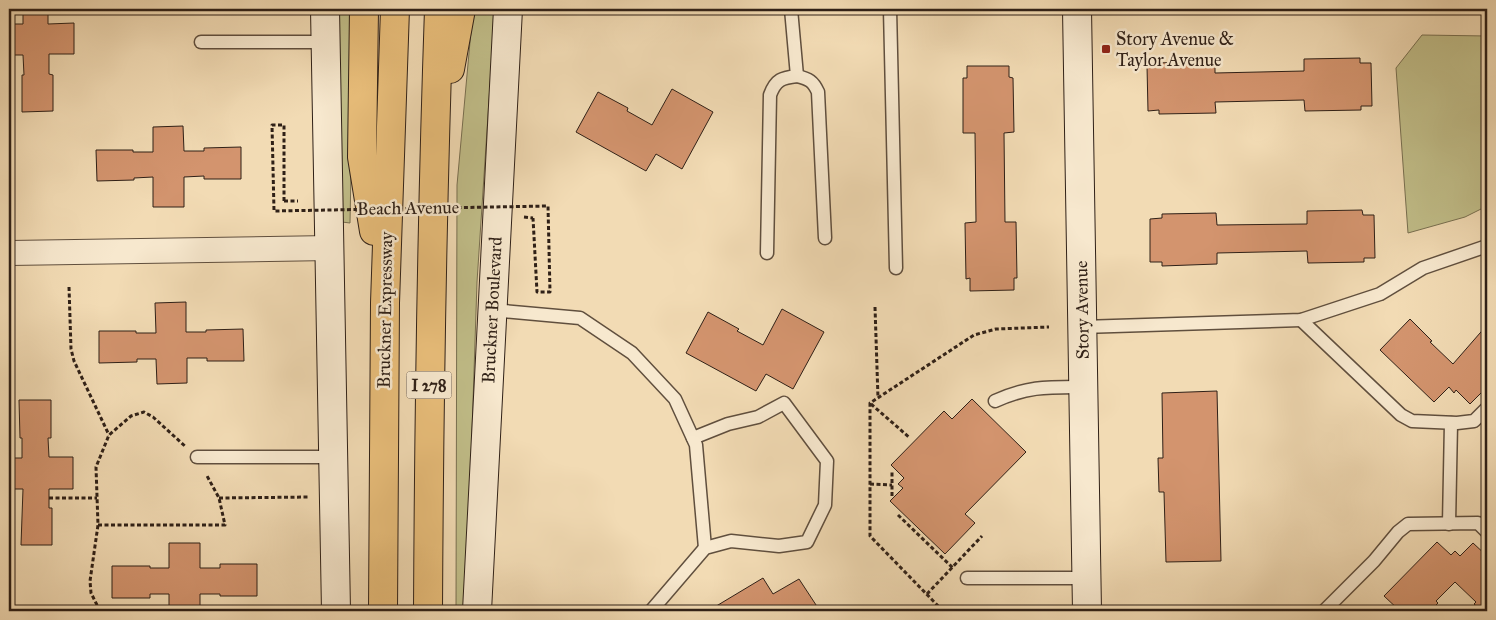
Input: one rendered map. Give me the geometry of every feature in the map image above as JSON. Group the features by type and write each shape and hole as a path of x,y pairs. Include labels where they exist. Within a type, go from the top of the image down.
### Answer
{"highway":[{"path":"364,9 362,158 385,303"},
{"name":"Bruckner Expressway","path":"383,611 385,303 395,9"},
{"name":"I 278","path":"428,611 428,425 439,9"},
{"path":"434,159 461,9"}],"main road":[{"path":"325,9 336,611"},
{"name":"Bruckner Boulevard","path":"477,611 508,9"},
{"name":"Story Avenue","path":"1077,9 1088,611"}],"street":[{"path":"9,253 330,248"}],"lane":[{"path":"791,9 798,76"},
{"path":"890,9 896,268"},
{"path":"201,42 325,42"},
{"path":"767,253 770,95 774,85 783,78 798,76 808,78 814,82 818,92 825,238"},
{"path":"1082,327 1301,320 1380,294 1423,268 1487,246"},
{"path":"492,310 580,318 632,353 675,399 696,445 705,548"},
{"path":"1301,320 1400,415 1412,421 1474,421 1487,408"},
{"path":"995,401 1015,392 1034,388 1084,387"},
{"path":"652,611 705,548 731,541 779,546 807,542 825,505 827,461 784,403 758,417 728,424 693,438"},
{"path":"1449,524 1451,422"},
{"path":"197,457 333,457"},
{"path":"1324,611 1374,561 1398,532 1408,524 1478,523 1487,532"},
{"path":"967,578 1087,578"}],"path":[{"name":"Beach Avenue","path":"298,201 284,201 284,125 272,125 274,210 548,206 550,292 537,292 533,218 524,217"},
{"path":"69,287 71,349 74,361 109,435"},
{"path":"875,306 878,398"},
{"path":"870,403 974,335 996,329 1049,327"},
{"path":"870,403 910,438"},
{"path":"870,403 870,536 943,611"},
{"path":"98,525 225,525 219,498 197,457 153,417 144,412 131,416 109,435 96,467 98,525 90,581 91,593 100,611"},
{"path":"892,471 892,496"},
{"path":"870,484 892,485"},
{"path":"219,498 309,497"},
{"path":"49,498 97,498"},
{"path":"898,515 952,567 967,578"}],"shaded area":[{"path":"338,9 354,9 350,223 342,222"},
{"path":"473,9 495,9 477,282 466,611 456,611 457,185"},
{"path":"1422,35 1487,36 1487,206 1465,217 1408,233 1396,68"}],"building":[{"path":"23,9 48,9 48,24 74,23 74,54 49,54 49,74 53,75 53,111 22,112 23,55 9,55 9,24 23,24"},
{"path":"1360,58 1360,63 1371,63 1372,106 1361,106 1361,110 1305,111 1304,100 1215,102 1216,113 1159,114 1159,110 1148,111 1147,66 1159,66 1158,63 1215,61 1215,73 1304,71 1304,59"},
{"path":"967,66 1009,66 1009,77 1013,78 1014,132 1004,133 1005,222 1016,222 1017,278 1014,278 1014,290 970,291 970,278 966,279 965,223 976,222 975,133 963,133 963,78 967,78"},
{"path":"672,89 713,112 682,169 656,154 646,171 576,132 598,92 628,108 627,111 652,125"},
{"path":"183,126 184,151 204,151 204,148 241,147 241,179 204,179 204,176 184,177 184,207 153,207 153,177 134,178 134,180 97,181 96,150 153,152 153,127"},
{"path":"1362,210 1363,215 1374,215 1375,258 1364,258 1364,262 1308,263 1307,251 1217,253 1217,264 1162,266 1162,262 1150,262 1150,219 1162,218 1162,214 1216,213 1217,225 1307,224 1307,211"},
{"path":"186,302 186,332 243,329 244,361 207,361 207,358 187,358 187,383 157,384 156,359 137,359 137,362 99,363 99,331 156,333 155,303"},
{"path":"782,309 824,332 793,389 766,374 756,391 686,353 708,312 763,345"},
{"path":"1410,319 1453,364 1487,325 1487,387 1470,404 1456,390 1454,393 1449,387 1434,402 1380,350"},
{"path":"1217,391 1221,561 1166,562 1164,492 1159,492 1158,458 1163,458 1162,393"},
{"path":"972,399 1026,452 965,514 975,523 945,554 890,501 903,488 898,484 904,478 891,465 944,411 952,419"},
{"path":"19,400 51,400 51,438 48,438 49,457 73,457 73,489 49,489 49,508 52,508 52,545 21,545 23,489 9,489 9,458 22,458"},
{"path":"1437,542 1451,555 1455,551 1460,556 1473,543 1487,556 1487,611 1482,611 1474,604 1476,602 1455,582 1436,601 1438,603 1430,611 1400,611 1384,596"},
{"path":"169,543 200,543 200,568 220,568 220,564 257,564 257,596 200,594 200,611 169,611 169,594 150,594 150,598 112,598 112,566 169,568"},
{"path":"763,578 773,594 799,579 820,611 708,611"}],"place":[{"name":"Story Avenue & Taylor Avenue","path":"1106,49"}]}
